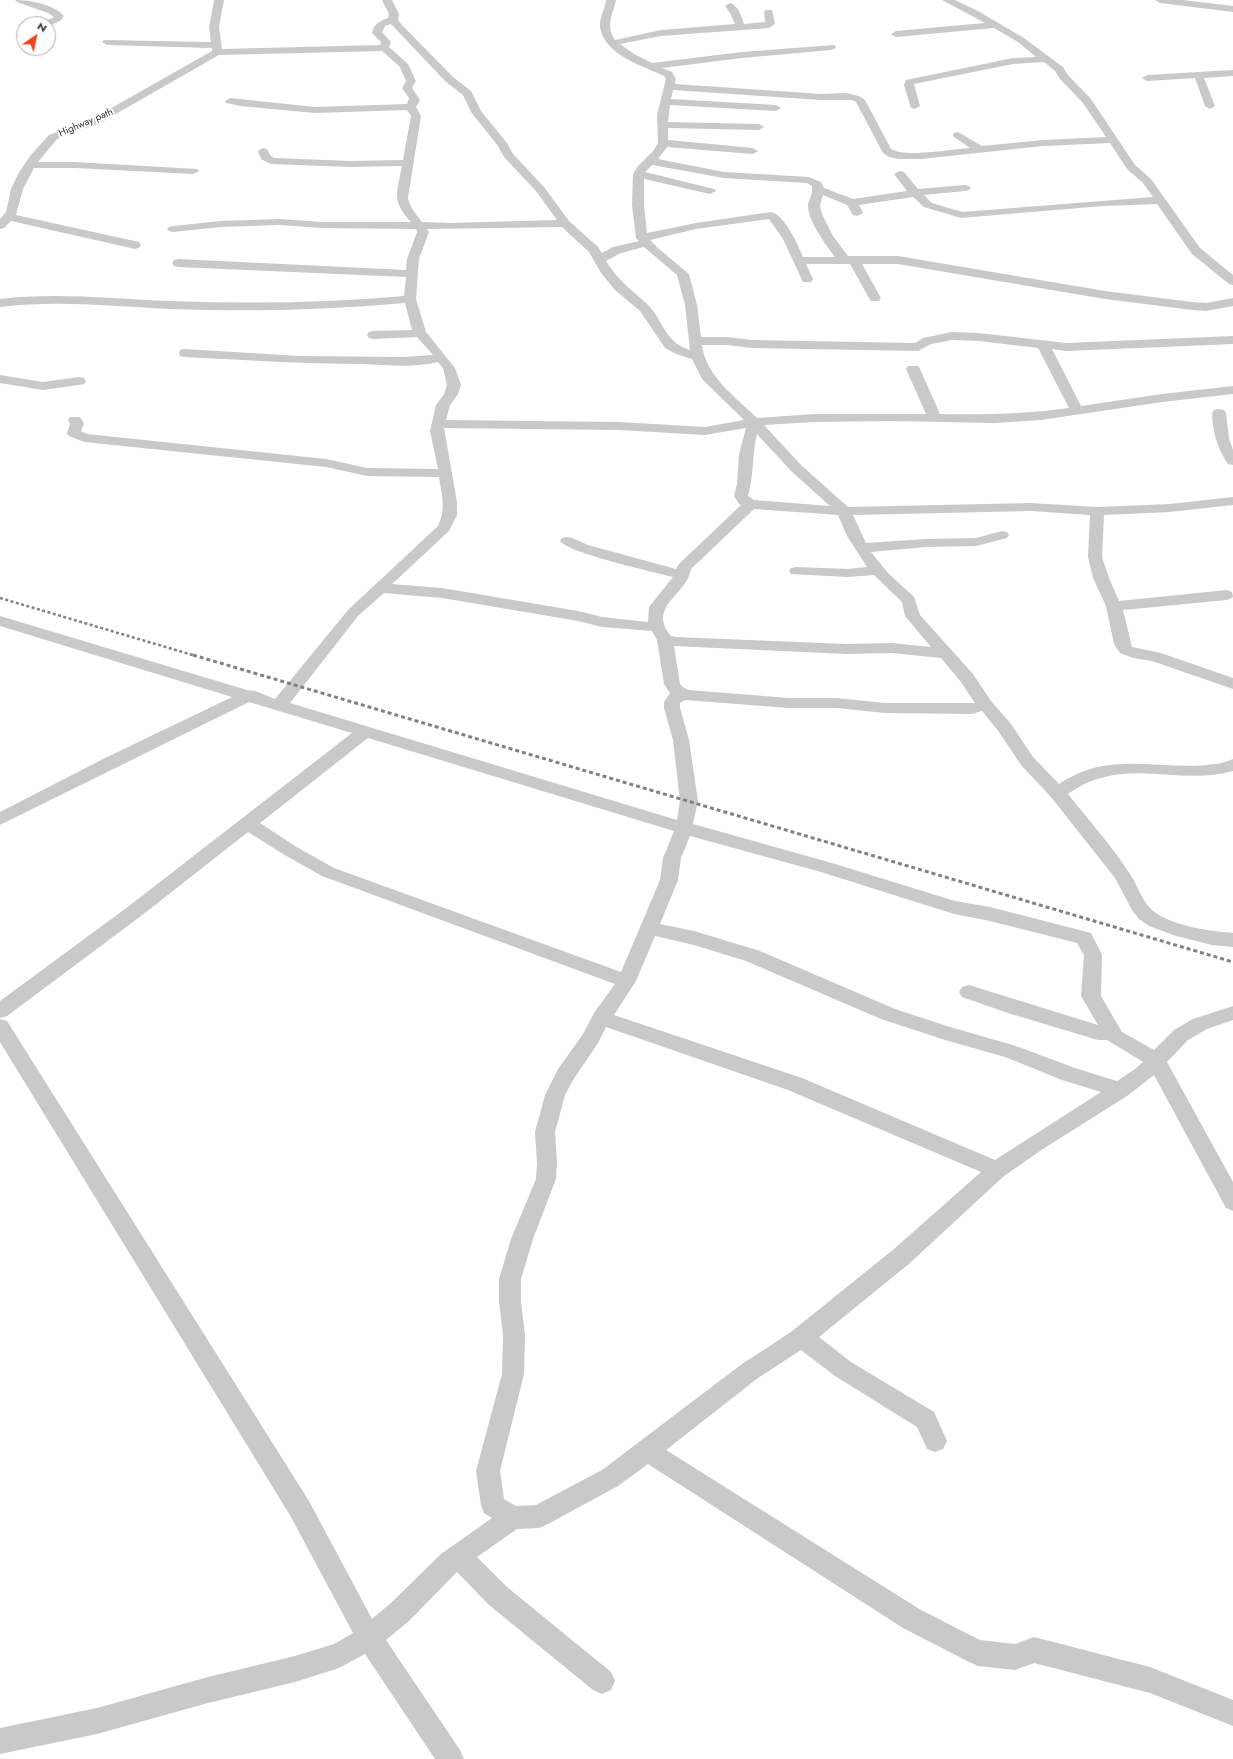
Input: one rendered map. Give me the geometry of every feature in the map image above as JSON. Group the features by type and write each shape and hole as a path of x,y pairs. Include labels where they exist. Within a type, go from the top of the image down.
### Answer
{"street":[{"path":"20,0 51,11 59,16 56,19"},
{"path":"217,48 214,27 219,0"},
{"path":"387,0 394,14 393,20 397,26 449,79 467,93 476,112 498,137 508,155 540,189 565,223 594,250 607,273 619,287 645,309 670,345 681,351 697,356"},
{"path":"611,0 606,16 605,27 607,37 632,58 668,74 671,79 662,115 663,143 650,161 642,168 639,174 638,205 644,240 655,252 683,274 691,305 697,356 708,376 754,422 796,468 844,510 854,536 861,548 878,570 899,593 909,600 913,616 944,653 968,678 985,705 1004,728 1026,761 1058,793 1080,821 1122,875 1138,905 1145,914 1156,922 1176,929 1212,938 1233,940"},
{"path":"947,0 975,13 994,26 1021,40 1059,69 1087,101 1131,167 1147,181 1196,251 1233,281"},
{"path":"1160,0 1233,9"},
{"path":"730,6 735,12 740,24 739,27"},
{"path":"613,43 661,33 769,25 769,12"},
{"path":"384,48 386,42 377,33 378,28 382,24 393,20"},
{"path":"896,34 994,26"},
{"path":"107,42 217,48 384,48 398,59 410,75 411,81 408,88 415,98 415,101 410,107 315,110 230,101"},
{"path":"651,66 742,54 831,47"},
{"name":"Highway path","path":"5,221 12,213 17,189 31,166 34,158 53,138 96,121 217,48"},
{"path":"915,106 909,85 910,82 1007,62 1045,59"},
{"path":"1147,78 1233,73"},
{"path":"1198,75 1204,87 1210,106"},
{"path":"669,87 732,90 828,98 855,97 860,100 887,151 893,155 921,156 1043,143 1114,140"},
{"path":"665,102 776,108"},
{"path":"280,704 296,686 323,649 353,613 444,528 450,515 450,502 444,473 443,457 437,431 442,406 451,394 454,385 449,368 420,333 414,317 410,299 413,259 423,232 420,225 403,206 402,198 416,116 410,107"},
{"path":"662,125 760,126"},
{"path":"958,135 979,149"},
{"path":"663,143 753,151"},
{"path":"263,151 265,157 271,161 350,164 408,163"},
{"path":"650,161 724,175 810,180 817,184 819,190 814,207 817,215 840,256 850,260 875,298"},
{"path":"31,166 75,165 193,171"},
{"path":"639,174 710,191"},
{"path":"900,174 915,193 928,204 962,215 1103,203 1161,200"},
{"path":"819,190 855,208 915,193 965,188"},
{"path":"600,259 617,250 644,240 696,226 770,215 774,217 789,238 807,279"},
{"path":"5,221 135,245"},
{"path":"173,229 220,224 280,222 377,226 565,223"},
{"path":"798,261 898,260 1105,296 1206,307 1233,302"},
{"path":"178,263 411,274"},
{"path":"0,303 16,300 44,300 169,305 292,307 374,303 410,299"},
{"path":"373,335 420,333"},
{"path":"695,341 918,347 927,341 962,335 1066,347 1233,340"},
{"path":"1043,344 1077,411"},
{"path":"185,353 299,360 402,361 429,360 441,357"},
{"path":"913,369 935,418"},
{"path":"0,379 43,386 79,381"},
{"path":"438,424 612,426 705,431 754,422 814,418 935,418 995,420 1077,411 1162,398 1233,390"},
{"path":"1219,413 1220,430 1225,452 1233,461"},
{"path":"75,420 77,424 74,433 84,438 326,463 367,472 444,473"},
{"path":"754,422 744,467 745,485 741,496 744,501 751,504 844,510 1031,508 1096,511 1170,508 1233,501"},
{"path":"685,695 677,691 672,684 661,633 655,621 657,607 680,579 684,567 751,504"},
{"path":"1096,511 1095,558 1101,578 1114,606 1122,644 1126,650 1133,653 1155,656 1233,684"},
{"path":"861,548 926,543 976,542 1002,535"},
{"path":"567,541 582,548 682,575"},
{"path":"796,571 848,573 878,570"},
{"path":"381,588 442,593 578,616 661,633 676,642 846,648 892,648 944,653"},
{"path":"1114,606 1227,595"},
{"path":"0,621 280,704 684,828 826,868 954,907 990,914 1084,938 1093,955 1091,996 1115,1038 1156,1060 1233,1202"},
{"path":"0,819 109,763 249,695"},
{"path":"513,1518 494,1505 488,1471 513,1374 514,1335 510,1302 510,1279 522,1239 546,1179 547,1163 545,1132 555,1095 565,1075 591,1038 601,1018 627,981 650,928 659,900 669,880 672,858 684,828 689,801 681,740 672,708 672,702 676,697 685,695 789,703 837,703 885,708 972,709 977,706 985,705"},
{"path":"0,1011 135,911 366,731"},
{"path":"1058,793 1083,777 1110,770 1131,767 1187,771 1215,770 1233,765"},
{"path":"247,823 328,872 627,981"},
{"path":"650,928 694,938 753,956 888,1014 945,1033 1009,1051 1069,1074 1120,1090"},
{"path":"969,992 1091,1031 1098,1033 1112,1033"},
{"path":"0,1741 97,1721 208,1690 295,1669 339,1655 369,1638 400,1612 450,1562 513,1518 539,1516 610,1478 750,1371 801,1336 902,1256 997,1170 1036,1143 1142,1075 1181,1035 1200,1024 1233,1014"},
{"path":"601,1018 795,1084 997,1170"},
{"path":"0,1026 300,1509 369,1638 451,1759"},
{"path":"801,1336 843,1369 926,1420 935,1441"},
{"path":"647,1451 912,1619 978,1653 1015,1657 1034,1650 1150,1680 1233,1714"},
{"path":"459,1556 498,1596 602,1681"}],"railway":[{"path":"0,598 196,656"},
{"path":"193,655 1233,962"}]}
